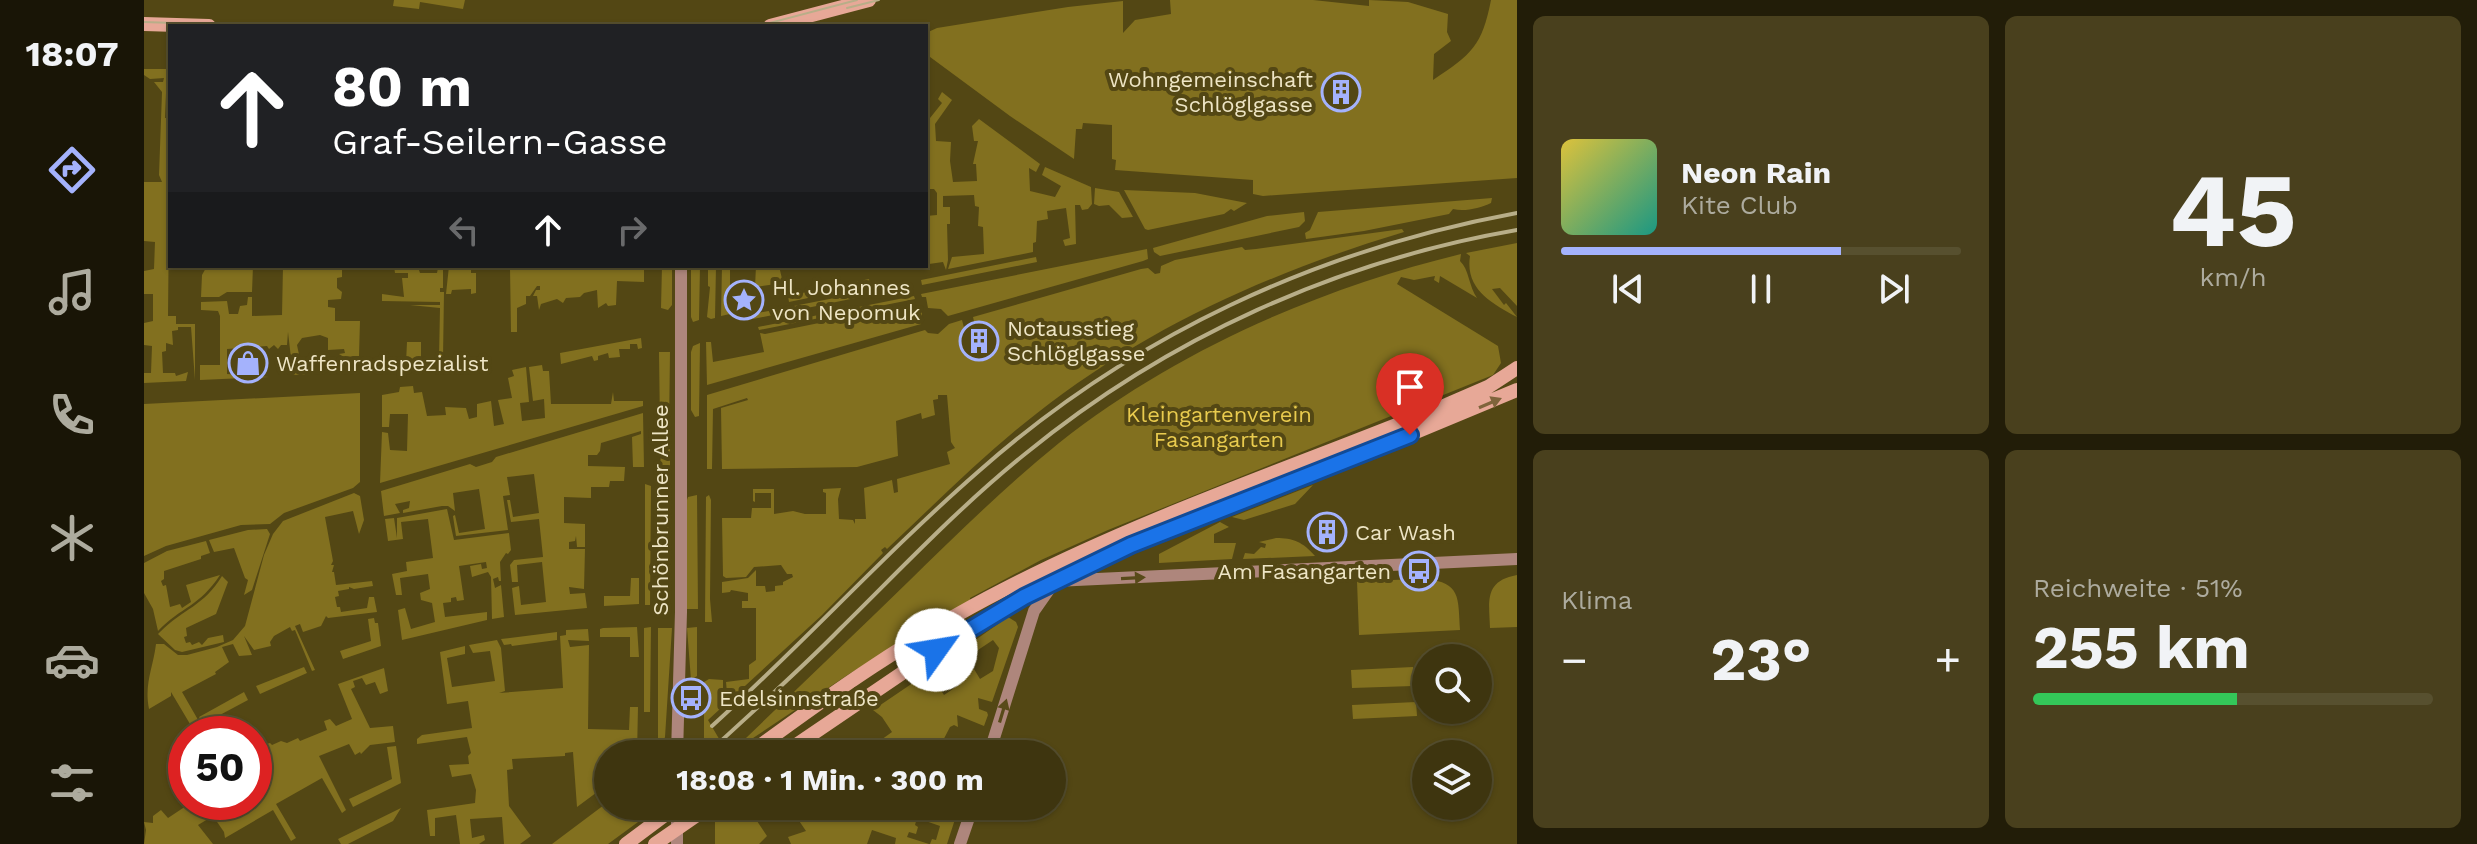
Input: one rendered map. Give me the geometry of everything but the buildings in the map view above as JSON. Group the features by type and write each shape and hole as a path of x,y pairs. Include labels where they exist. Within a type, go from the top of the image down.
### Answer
{"main road":[{"path":"778,24 869,0"},
{"path":"144,24 168,25"},
{"path":"804,740 917,663 1024,597 1051,574 1112,538 1444,406 1488,387 1517,368"},
{"path":"768,740 839,688 1002,590 1131,545 1517,390"},
{"path":"626,844 658,820"},
{"path":"655,844 689,820"}],"street":[{"name":"Schönbrunner Allee","path":"677,740 681,612 681,268"},
{"path":"993,740 1034,611 1051,574 1517,559"},
{"path":"1002,590 1019,592 1034,611"},
{"path":"677,820 677,844"},
{"path":"960,844 968,820"}],"green space":[{"path":"394,0 465,0 463,9 420,2 419,9 393,6"},
{"path":"1170,0 1313,0 1369,6 1369,0 1408,2 1448,14 1447,32 1451,41 1434,54 1433,80 1473,48 1484,28 1491,0 1517,0 1517,178 1263,196 1253,194 1253,180 1115,170 1112,125 1083,123 1082,129 1076,129 1074,159 928,55 928,32 937,28 1123,1 1123,33 1135,20 1171,14"},
{"path":"144,69 167,69 168,316 176,316 176,324 195,324 195,380 191,327 178,327 178,330 172,331 173,345 166,343 166,351 162,352 163,373 175,373 176,376 188,372 186,381 144,383 144,373 151,373 152,346 144,345 144,323 153,321 153,294 144,294 144,271 154,269 155,242 144,241 144,182 162,182 159,175 162,92 154,82 163,82 164,78 150,79 144,75"},
{"path":"942,92 952,100 935,124 936,141 951,142 953,182 977,181 976,164 973,164 978,141 974,141 972,126 979,119 1040,164 1036,172 1029,168 1030,191 1055,197 1061,186 1042,175 1045,167 1091,187 1092,204 1088,209 1082,210 1080,205 1075,205 1076,244 1065,246 1063,240 1070,238 1066,208 1047,211 1048,219 1037,221 1033,252 948,269 952,257 984,254 983,227 978,226 979,207 975,206 974,195 943,196 943,207 950,207 946,270 943,262 929,264 928,216 937,215 937,193 934,189 928,189 928,120 942,103 938,99"},
{"path":"1095,188 1119,192 1133,217 1122,218 1109,205 1094,204"},
{"path":"1124,190 1195,193 1247,203 1224,214 1148,230"},
{"path":"1492,198 1491,203 1472,209 1453,209 1449,214 1306,239 1305,233 1310,230 1318,212"},
{"path":"1304,212 1305,221 1299,227 1160,256 1154,252 1153,248 1267,216"},
{"path":"1402,229 1404,232 1258,284 1165,329 1078,383 1016,430 887,549 881,550 883,553 822,615 708,720 720,740 704,740 704,682 709,679 723,680 723,693 727,693 726,682 749,679 749,665 756,660 756,608 742,608 742,601 748,601 748,593 731,590 722,593 722,582 748,578 756,570 756,586 765,586 766,592 775,591 775,586 783,585 793,577 781,565 754,567 746,577 723,576 722,518 751,518 752,508 771,508 771,493 755,493 755,502 753,489 774,489 774,514 793,511 826,514 826,493 823,489 841,488 839,519 853,520 855,524 855,519 866,519 864,488 892,480 894,493 898,492 897,479 950,464 947,452 955,448 951,442 947,395 938,395 938,399 933,400 935,415 922,419 921,413 896,421 898,456 857,467 722,469 721,408 747,398 713,409 712,469 707,469 707,395 925,330 938,334 949,324 962,320 967,339 972,338 971,335 981,331 979,325 975,326 973,317 1141,269 1148,268 1155,274 1160,273 1161,266 1175,260 1242,247 1245,250"},
{"path":"1517,243 1517,306 1500,288 1492,289 1517,317 1482,294 1472,277 1470,256 1466,253"},
{"path":"1147,249 1148,259 1143,261 948,316 941,309 928,308 926,297 921,294"},
{"name":"Kleingartenverein Fasangarten","path":"1461,254 1460,261 1477,298 1440,276 1439,283 1434,280 1435,276 1414,280 1401,277 1397,284 1498,346 1501,363 1493,375 1041,560 970,598 970,601 849,674 750,740 743,740 1001,493 1059,443 1104,410 1199,352 1250,327 1354,285"},
{"path":"1036,257 1037,262 922,285 921,280"},
{"path":"206,268 253,268 252,292 227,292 219,297 201,297 202,275"},
{"path":"283,268 349,268 342,270 342,277 337,278 341,299 328,300 328,307 335,308 335,321 360,321 359,356 344,357 339,354 345,353 344,349 328,350 328,338 320,335 302,338 297,345 301,364 311,363 314,374 293,375 288,332 287,345 281,345 278,349 274,345 269,349 267,346 227,349 227,374 269,377 200,380 200,365 220,365 220,316 218,311 201,310 201,302 227,301 229,314 238,314 240,306 247,305 248,297 252,297 252,316 282,315"},
{"path":"394,268 437,273 438,268 443,268 443,288 440,292 444,292 443,358 439,358 440,308 410,305 440,305 440,302 382,301 382,294 404,297 402,278 408,278 408,273 395,273"},
{"path":"449,268 471,268 471,273 476,273 476,293 471,294 471,289 452,290 451,294 446,294"},
{"path":"510,268 644,268 644,282 617,281 616,305 608,306 606,303 598,308 597,290 580,297 566,298 563,303 557,299 541,304 539,310 537,296 533,296 536,290 540,290 537,286 530,296 526,296 526,304 517,308 517,332 511,332"},
{"path":"662,268 672,268 672,305 668,310 661,308"},
{"path":"691,268 700,268 699,320 693,322"},
{"path":"708,268 716,268 715,318 711,319 707,317"},
{"path":"722,268 730,268 730,300 752,300 752,309 721,316"},
{"path":"756,268 779,268 783,283 755,287"},
{"path":"869,279 870,285 789,302 788,296"},
{"path":"870,291 870,295 753,319 753,314"},
{"path":"914,296 915,299 759,330 758,327"},
{"path":"912,304 922,312 921,324 707,385 706,342 711,342 713,362 764,352 760,333"},
{"path":"641,338 642,348 630,344 630,349 619,349 620,357 609,358 608,353 594,361 592,356 561,364 560,353"},
{"path":"407,342 421,342 421,362 381,369 381,363 406,363"},
{"path":"700,343 699,416 695,417 691,410 691,352 693,346"},
{"path":"659,352 670,352 669,431 661,431 660,428"},
{"path":"542,365 543,371 549,371 551,404 611,404 613,392 614,401 643,401 643,406 380,483 382,432 388,433 390,450 407,451 408,414 390,414 389,427 382,427 382,395 399,392 400,387 413,386 414,393 422,392 427,416 446,415 445,407 466,408 469,419 477,417 477,404 491,401 494,426 504,424 498,400 512,398 508,378 514,376 512,370 526,367 529,402 520,403 522,421 545,418 544,399 533,401 529,367"},
{"path":"360,393 360,482 353,488 284,513 270,524 241,525 166,546 144,556 144,404"},
{"path":"643,413 644,467 633,467 632,437 641,434 641,431 601,443 597,455 588,455 588,466 625,467 624,481 610,481 609,487 591,487 591,498 564,497 564,523 585,524 585,547 577,547 576,536 575,541 569,542 569,549 585,549 584,589 569,587 570,594 585,593 587,608 515,615 512,588 519,586 521,605 546,602 542,562 517,565 518,582 512,582 510,565 514,560 543,557 539,519 511,522 507,500 510,500 513,517 539,513 534,474 507,477 510,495 503,496 508,530 456,536 455,515 459,533 485,529 479,489 453,493 455,511 442,506 403,513 409,508 410,501 395,504 400,513 384,516 381,491 470,464 476,467 492,462 496,457"},
{"path":"662,434 670,435 668,490 659,487"},
{"path":"645,484 651,486 650,605 645,605"},
{"path":"1313,485 1295,504 1244,520 1232,517"},
{"path":"668,492 669,605 667,609 658,609 659,493"},
{"path":"354,493 360,496 364,520 359,534 353,511 325,517 333,561 331,565 334,565 332,572 336,585 372,581 373,586 349,587 338,591 339,596 335,597 341,612 367,608 369,597 374,597 377,612 326,616 321,626 303,632 300,624 295,626 315,670 312,671 295,630 292,631 290,627 274,636 271,646 254,650 244,636 252,655 239,656 233,644 222,647 229,662 216,674 182,692 196,716 185,716 171,692 171,696 149,709 148,684 156,644 164,644 178,655 187,655 233,640 245,626 264,555 283,521"},
{"path":"697,495 698,609 687,609 686,503 688,497"},
{"path":"709,495 712,622 705,622 706,497"},
{"path":"447,509 454,540 509,533 511,550 500,562 501,581 498,577 493,579 495,588 501,585 504,617 492,619 491,577 488,572 472,577 470,566 481,564 482,569 487,568 486,562 459,566 464,600 457,601 456,597 451,598 451,602 443,603 445,617 487,612 487,620 402,640 398,610 405,608 411,629 435,622 432,603 421,600 420,593 430,589 428,574 400,578 402,595 396,595 392,574 407,571 406,562 433,558 428,519 401,522 403,539 388,541 385,519 394,518 397,538 397,518"},
{"path":"1220,522 1229,527 1214,534 1214,543 1236,543 1232,559 1159,563 1159,554"},
{"path":"267,529 270,534 252,590 244,595 248,580 234,548 214,552 209,540 248,530"},
{"path":"1276,538 1297,542 1315,556 1243,559 1245,553 1254,554 1261,547 1265,548 1266,544 1259,542"},
{"path":"206,541 210,553 164,571 161,581 163,586 166,585 170,607 180,604 182,608 191,602 186,585 220,575 198,600 158,631 153,609 144,593 144,563 167,551"},
{"path":"1517,575 1517,627 1490,628 1489,601 1494,587 1506,578"},
{"path":"222,576 228,582 216,614 186,628 187,636 184,637 186,643 192,645 199,642 202,645 208,638 223,635 224,642 182,652 175,650 158,634 201,601"},
{"path":"631,578 639,578 639,604 604,606 604,596 630,596"},
{"path":"1426,579 1452,588 1458,600 1460,630 1359,635 1357,581"},
{"path":"1008,617 1016,622 1018,627 992,702 978,698 979,709 988,715 984,726 957,715 958,727 950,727 943,740 881,740 892,732 873,710 929,672 944,695 959,685 958,682 964,678 956,666 950,665 936,676 932,670 959,651 970,671 974,669 980,679 993,671 999,648 993,640 972,654 964,648"},
{"path":"374,618 378,623 381,646 343,659 340,651 371,641 368,619"},
{"path":"637,627 639,657 630,657 630,637 600,637 600,629 603,628"},
{"path":"651,627 650,712 644,712 644,628"},
{"path":"697,627 697,676 691,680 687,628"},
{"path":"658,628 672,628 665,737 658,740"},
{"path":"588,629 589,641 568,640 570,647 589,645 588,729 629,730 630,707 638,707 637,740 594,740 594,794 577,807 573,752 565,753 565,756 512,759 513,769 507,770 509,806 531,836 520,844 504,844 502,817 470,819 472,838 484,835 485,840 479,844 460,844 456,815 435,818 435,836 430,836 427,810 475,803 476,790 471,774 452,777 449,765 469,764 468,756 471,753 467,737 417,744 417,739 422,735 472,728 468,701 447,704 440,652 465,646 465,654 447,658 452,687 495,681 490,651 473,653 469,645 497,640 501,648 505,691 499,693 563,688 560,636 566,635 566,630"},
{"path":"557,632 557,640 512,646 504,645 501,639"},
{"path":"304,667 307,673 260,694 256,686"},
{"path":"1412,667 1412,686 1352,688 1351,670"},
{"path":"384,668 388,691 380,694 375,682 366,685 362,678 353,681 355,687 351,689 370,728 393,726 395,742 370,745 361,754 355,755 349,744 319,756 346,810 342,813 322,778 276,804 296,838 291,841 272,811 272,745 298,738 300,741 327,730 324,721 330,719 336,726 352,719 338,684"},
{"path":"244,692 248,700 218,716 201,716"},
{"path":"1412,702 1412,716 1353,719 1352,705"},
{"path":"396,746 401,783 353,807 349,799 392,779 387,747"},
{"path":"401,808 393,821 348,844 341,844 338,839"},
{"path":"161,810 168,820 206,820 198,825 213,844 144,844 144,822 153,823 153,816"},
{"path":"594,812 594,820 641,820 608,844 552,844"},
{"path":"216,820 256,820 225,838"},
{"path":"715,820 756,820 767,836 759,844 715,844"},
{"path":"799,820 916,820 916,834 909,832 907,837 929,844 895,844 896,838 872,830 867,844 791,844 788,837 806,831"},
{"path":"923,820 955,820 947,844 930,844 932,839 936,840 940,826"}],"tram line":[{"path":"766,24 857,0"},
{"path":"847,8 879,0"},
{"path":"144,22 205,24"}],"railway":[{"path":"712,726 979,471 1099,379 1163,340 1230,305 1299,275 1442,229 1517,213"},
{"path":"722,740 811,658 977,495 1080,412 1136,374 1257,310 1320,284 1384,262 1517,230"}],"place":[{"name":"Wohngemeinschaft Schlöglgasse","path":"1341,92"},
{"name":"Hl. Johannes von Nepomuk","path":"744,300"},
{"name":"Notausstieg Schlöglgasse","path":"979,341"},
{"name":"Waffenradspezialist","path":"248,363"},
{"name":"Car Wash","path":"1327,532"},
{"name":"Am Fasangarten","path":"1419,571"},
{"name":"Edelsinnstraße","path":"691,698"}],"route":[{"path":"936,650 1024,597 1131,545 1410,435"}]}
